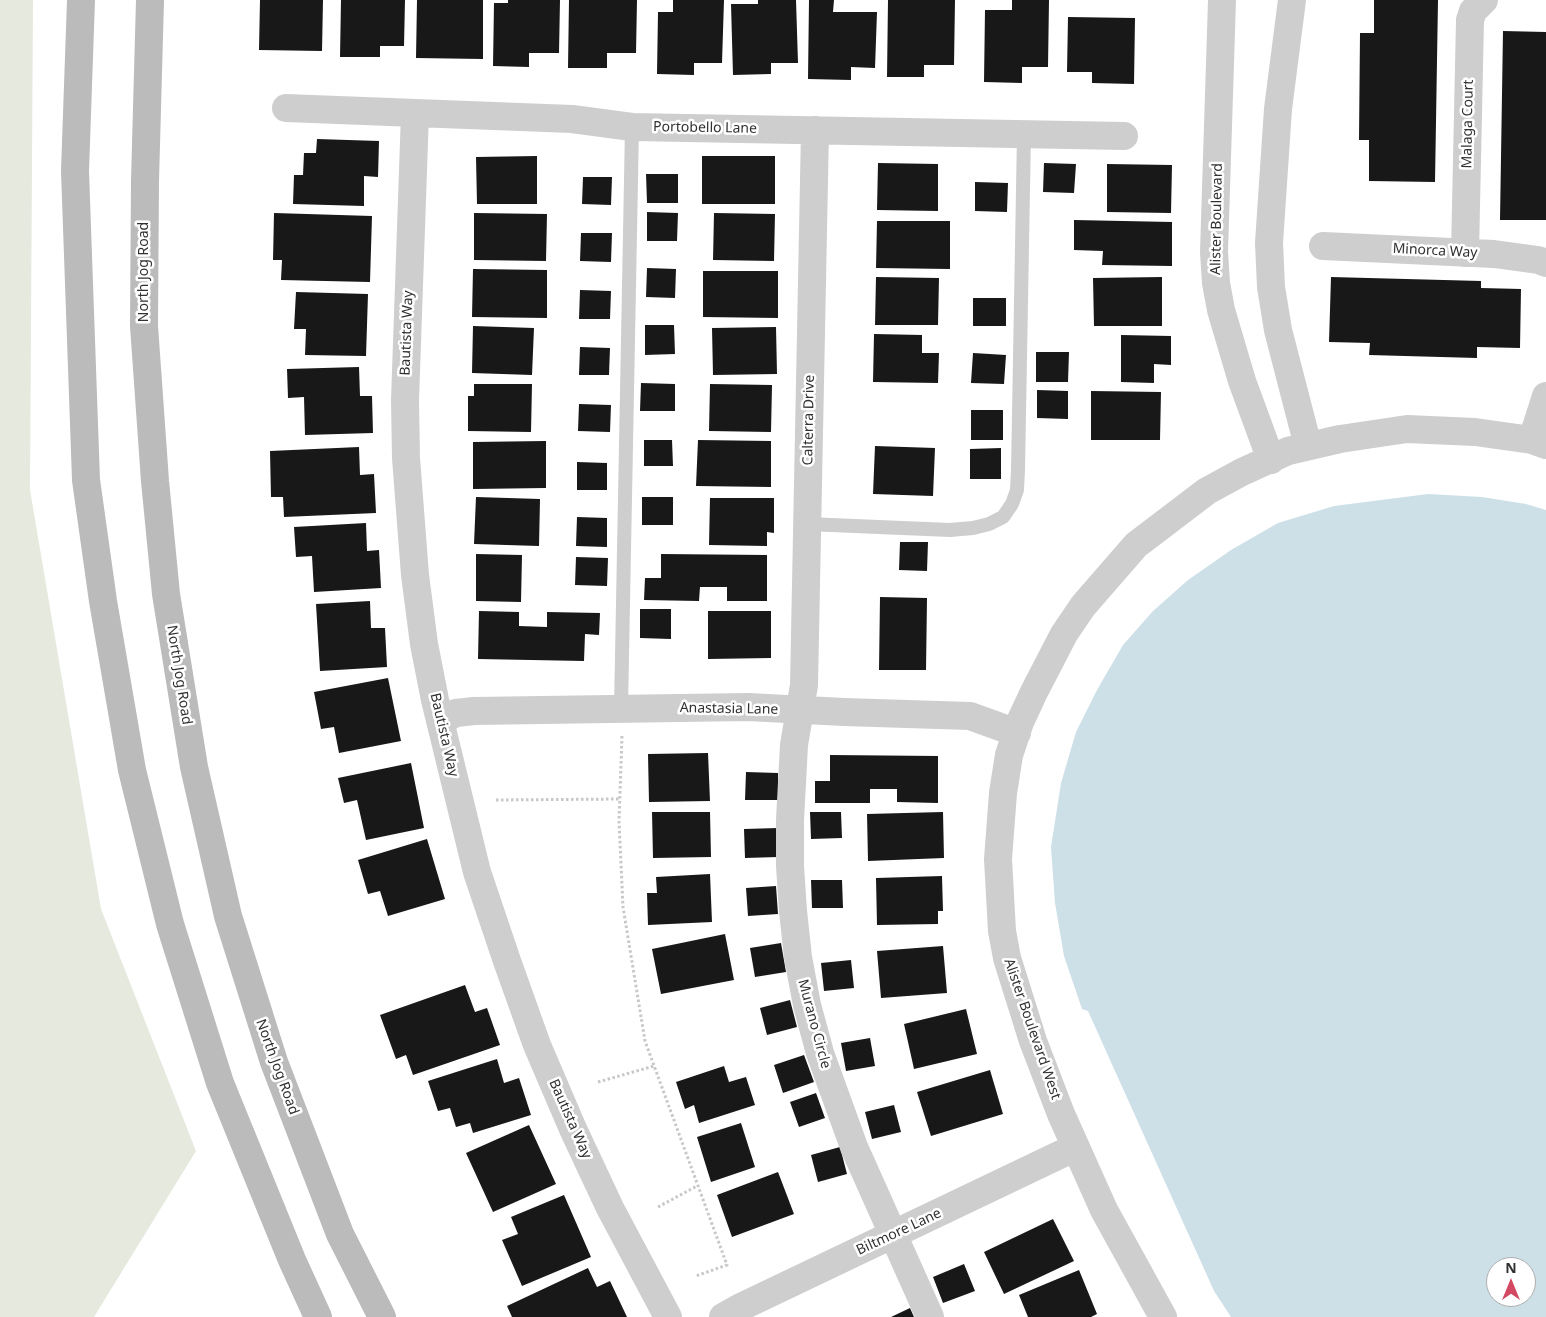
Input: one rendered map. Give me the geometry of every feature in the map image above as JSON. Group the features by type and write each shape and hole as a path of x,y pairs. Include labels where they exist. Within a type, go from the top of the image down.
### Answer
{"main road":[{"path":"81,0 75,171 86,480 103,601 132,770 170,924 220,1083 292,1260 318,1317"},
{"name":"North Jog Road","path":"150,0 145,181 144,326 155,481 166,594 194,766 228,916 274,1062 340,1234 382,1317"}],"street":[{"name":"Alister Boulevard","path":"1222,0 1214,252 1216,283 1221,310 1242,381 1289,453"},
{"path":"1289,453 1278,330 1271,287 1269,243 1278,109 1292,0"},
{"name":"Malaga Court","path":"1465,253 1470,20 1473,11 1484,0"},
{"name":"Portobello Lane","path":"286,108 572,119 632,127 1124,136"},
{"name":"Bautista Way","path":"416,113 405,400 406,458 415,575 424,644 440,721 477,872 506,961 537,1045 610,1208 668,1317"},
{"name":"Calterra Drive","path":"800,710 804,685 815,130"},
{"name":"Minorca Way","path":"1323,246 1494,254 1538,260 1546,263"},
{"path":"1539,442 1546,396"},
{"name":"Alister Boulevard West","path":"1163,1317 1104,1210 1061,1114 1033,1041 1007,958 1002,931 998,859 1005,783 1009,755 1034,692 1064,634 1083,606 1136,545 1208,491 1242,472 1289,453 1340,439 1406,429 1475,432 1539,442"},
{"name":"Anastasia Lane","path":"440,721 456,713 474,710 622,720 748,707 970,716 1017,732"},
{"name":"Murano Circle","path":"800,710 794,745 790,820 791,875 798,957 807,1005 820,1053 854,1147 930,1317"},
{"name":"Biltmore Lane","path":"723,1317 1076,1147"}],"lane":[{"path":"622,720 632,127"},
{"path":"807,524 950,530 973,528 989,524 1003,517 1012,504 1017,490 1018,470 1024,134"}],"path":[{"path":"622,720 619,821 623,907 645,1041 727,1265 696,1276"},
{"path":"496,800 619,799"},
{"path":"598,1082 654,1066"},
{"path":"658,1207 698,1186"}],"shaded area":[{"path":"0,0 33,0 30,490 101,909 196,1151 94,1317 0,1317"},
{"path":"1428,494 1482,497 1526,504 1546,510 1546,1317 1231,1317 1214,1291 1088,1011 1082,1009 1064,956 1055,903 1051,847 1061,783 1076,732 1123,645 1153,611 1188,580 1231,550 1278,523 1334,506"}],"building":[{"path":"260,0 323,0 322,51 259,50"},
{"path":"341,0 405,0 404,46 380,46 380,57 340,57"},
{"path":"417,0 483,0 483,59 416,58"},
{"path":"508,0 560,0 559,53 529,53 529,67 493,66 494,3 508,3"},
{"path":"569,0 637,0 636,53 607,53 607,68 568,68"},
{"path":"673,0 724,0 722,63 694,63 694,75 657,74 658,12 673,12"},
{"path":"758,0 796,0 798,63 771,63 771,74 733,75 731,4 758,4"},
{"path":"809,0 834,0 833,12 877,12 875,68 851,67 851,80 808,79"},
{"path":"888,0 955,0 954,65 924,65 924,77 887,77"},
{"path":"1012,0 1049,0 1048,67 1022,67 1022,83 984,82 985,10 1012,10"},
{"path":"1374,0 1438,0 1435,182 1369,181 1369,140 1359,140 1360,33 1374,33"},
{"path":"1068,17 1135,18 1134,84 1092,83 1092,72 1067,72"},
{"path":"1503,31 1546,32 1546,220 1500,220"},
{"path":"317,139 379,141 378,177 364,176 364,206 293,204 294,175 303,175 304,153 316,153"},
{"path":"537,156 537,204 477,204 476,157"},
{"path":"702,156 775,156 775,204 702,204"},
{"path":"878,163 938,164 938,211 877,210"},
{"path":"1044,163 1076,164 1074,193 1043,192"},
{"path":"1107,164 1172,165 1171,213 1107,212"},
{"path":"646,174 678,174 678,203 647,203"},
{"path":"583,177 612,177 611,205 582,204"},
{"path":"975,182 1008,183 1007,212 975,211"},
{"path":"647,212 678,213 677,241 647,241"},
{"path":"274,213 372,216 370,282 281,280 282,260 273,260"},
{"path":"474,213 547,214 546,261 474,260"},
{"path":"714,213 775,214 774,261 713,260"},
{"path":"1074,220 1172,222 1172,266 1102,265 1103,251 1074,250"},
{"path":"877,221 950,221 950,269 876,268"},
{"path":"581,233 612,233 611,262 580,261"},
{"path":"647,268 676,269 675,298 646,297"},
{"path":"473,269 547,270 547,318 472,317"},
{"path":"703,271 778,271 778,318 703,317"},
{"path":"876,277 939,278 938,325 875,325"},
{"path":"1162,277 1162,326 1094,326 1093,278"},
{"path":"1331,277 1481,281 1481,288 1521,289 1520,348 1477,347 1477,358 1369,355 1370,343 1329,342"},
{"path":"580,290 611,291 610,319 579,319"},
{"path":"296,292 368,294 366,356 305,355 306,329 294,329"},
{"path":"973,298 1006,298 1006,326 973,326"},
{"path":"645,325 674,325 675,354 645,355"},
{"path":"473,326 534,328 532,375 472,373"},
{"path":"776,327 777,374 713,375 712,328"},
{"path":"874,334 922,335 922,353 939,353 938,383 873,382"},
{"path":"1121,335 1171,336 1171,365 1154,364 1154,383 1121,382"},
{"path":"580,347 610,348 609,375 579,375"},
{"path":"1036,352 1069,352 1068,382 1036,382"},
{"path":"973,353 1006,355 1004,384 971,383"},
{"path":"359,367 360,396 372,396 373,433 305,435 304,397 288,398 287,369"},
{"path":"641,383 675,384 675,411 640,411"},
{"path":"474,384 532,384 531,432 468,431 468,396 474,396"},
{"path":"710,384 772,385 771,432 709,431"},
{"path":"1037,390 1068,391 1068,419 1037,418"},
{"path":"1091,391 1161,392 1160,440 1091,440"},
{"path":"579,404 611,405 610,432 578,431"},
{"path":"971,410 1003,410 1003,440 971,440"},
{"path":"644,440 672,440 673,466 644,466"},
{"path":"698,440 771,441 771,487 696,486"},
{"path":"546,441 546,488 473,489 473,442"},
{"path":"875,446 935,448 933,496 873,494"},
{"path":"359,447 360,475 374,474 376,513 284,517 283,497 271,497 270,451"},
{"path":"1001,448 1001,479 970,479 970,449"},
{"path":"577,462 607,463 607,490 577,490"},
{"path":"476,497 540,499 539,546 474,544"},
{"path":"642,497 673,497 673,525 642,525"},
{"path":"710,498 774,498 774,533 767,532 767,546 709,545"},
{"path":"577,517 607,518 607,547 576,546"},
{"path":"366,523 367,551 379,550 381,588 314,592 312,556 296,557 294,527"},
{"path":"900,542 928,542 927,571 899,570"},
{"path":"476,554 522,555 521,602 476,601"},
{"path":"661,554 767,555 767,601 727,601 727,587 700,587 699,601 644,600 645,578 661,578"},
{"path":"576,557 608,558 607,586 575,585"},
{"path":"880,597 927,598 926,670 879,670"},
{"path":"370,601 371,628 385,628 387,667 320,671 316,604"},
{"path":"640,609 671,609 671,639 640,638"},
{"path":"479,611 519,612 519,626 547,627 547,612 600,613 599,635 585,634 584,661 478,659"},
{"path":"708,611 771,611 771,658 708,659"},
{"path":"388,678 401,741 339,753 334,727 321,729 314,692"},
{"path":"708,753 710,801 649,802 648,754"},
{"path":"830,755 938,756 938,803 897,802 897,789 870,789 870,803 815,803 815,781 830,781"},
{"path":"411,763 424,828 366,840 357,800 344,803 338,778"},
{"path":"746,772 778,773 778,800 745,800"},
{"path":"652,812 710,812 711,857 653,858"},
{"path":"810,812 841,812 842,838 811,839"},
{"path":"943,812 944,858 868,861 867,814"},
{"path":"778,828 778,857 745,858 744,829"},
{"path":"427,839 445,899 388,916 380,891 368,894 358,860"},
{"path":"710,874 712,922 648,925 647,893 657,893 656,877"},
{"path":"942,876 943,911 938,911 938,924 877,925 876,878"},
{"path":"811,880 842,880 843,908 812,908"},
{"path":"776,886 778,914 748,916 746,888"},
{"path":"725,934 734,980 661,994 652,949"},
{"path":"781,943 786,972 755,977 750,948"},
{"path":"943,946 947,993 881,998 877,951"},
{"path":"851,960 854,988 824,991 821,963"},
{"path":"465,985 475,1012 487,1008 500,1045 413,1075 406,1055 396,1059 380,1015"},
{"path":"790,1000 797,1027 767,1035 760,1008"},
{"path":"966,1009 977,1054 914,1069 904,1024"},
{"path":"870,1038 875,1066 846,1071 841,1043"},
{"path":"804,1055 814,1082 783,1093 774,1065"},
{"path":"497,1059 504,1083 519,1078 531,1115 473,1133 470,1123 456,1127 450,1108 438,1111 428,1081"},
{"path":"724,1066 729,1082 746,1077 755,1105 699,1123 694,1105 685,1109 676,1082"},
{"path":"990,1070 1003,1114 931,1136 917,1092"},
{"path":"816,1093 825,1118 799,1127 790,1102"},
{"path":"894,1105 901,1132 872,1139 865,1112"},
{"path":"741,1123 755,1167 711,1182 697,1137"},
{"path":"529,1125 556,1184 493,1212 466,1153"},
{"path":"840,1147 847,1174 818,1182 811,1155"},
{"path":"778,1172 794,1214 732,1237 717,1195"},
{"path":"564,1195 591,1257 522,1286 502,1240 518,1234 511,1217"},
{"path":"1053,1219 1074,1261 1004,1294 984,1252"},
{"path":"964,1264 975,1291 943,1303 933,1277"},
{"path":"588,1268 597,1287 610,1281 627,1317 512,1317 507,1306"},
{"path":"1079,1270 1097,1314 1091,1317 1028,1317 1019,1295"},
{"path":"910,1308 914,1317 891,1317"}]}
